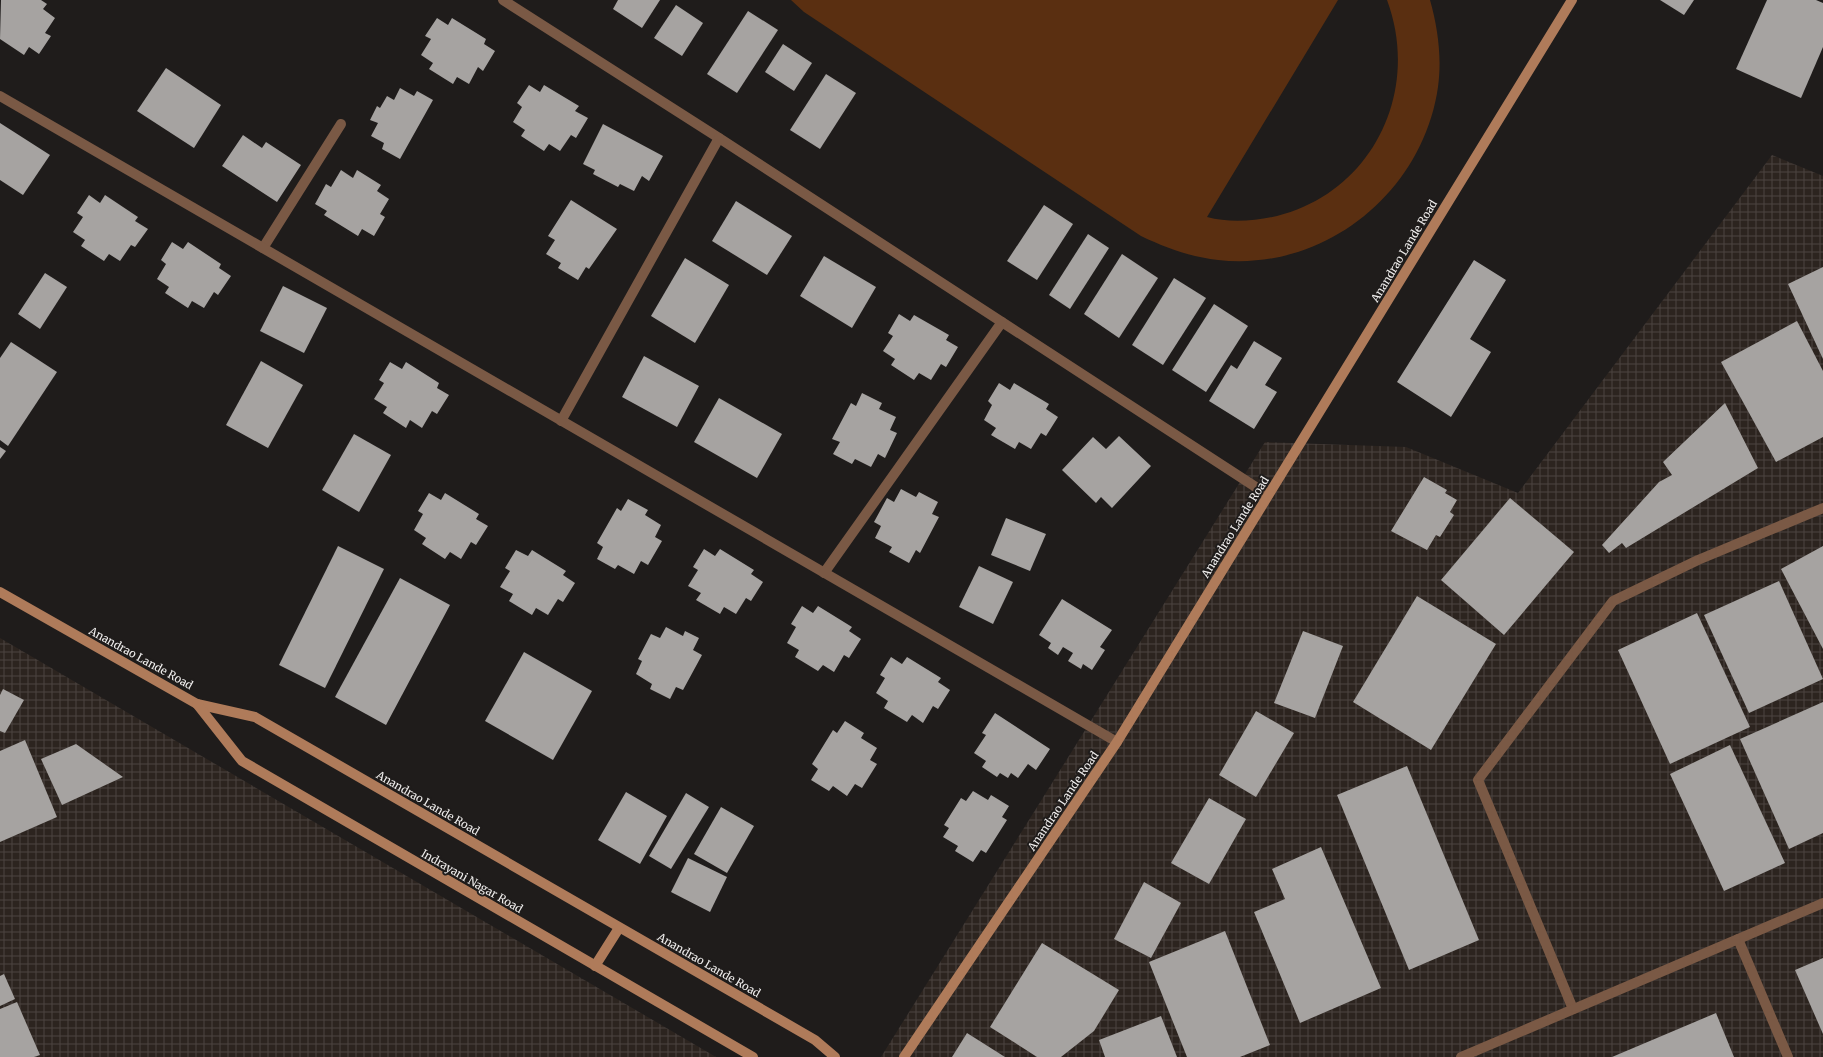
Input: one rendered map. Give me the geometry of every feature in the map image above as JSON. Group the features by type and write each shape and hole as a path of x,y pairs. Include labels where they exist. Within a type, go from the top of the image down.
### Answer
{"main road":[{"name":"Anandrao Lande Road","path":"904,1057 1117,742 1572,0"},
{"name":"Anandrao Lande Road","path":"0,592 197,704 255,717 815,1040 835,1057"},
{"name":"Indrayani Nagar Road","path":"197,704 242,761 753,1057"},
{"path":"595,966 619,928"}],"street":[{"path":"503,0 719,138 1268,495"},
{"path":"0,98 263,248 1117,742"},
{"path":"263,248 341,124"},
{"path":"561,421 719,138"},
{"path":"824,573 1002,322"},
{"path":"1573,1009 1478,780 1613,601 1698,560 1823,508"},
{"path":"1461,1057 1823,903"},
{"path":"1738,939 1788,1057"}],"shaded area":[{"path":"791,0 1338,0 1207,217 1215,219 1242,221 1269,218 1311,204 1339,185 1363,161 1381,133 1392,102 1398,69 1396,34 1387,0 1430,0 1438,43 1440,65 1438,87 1429,125 1412,160 1390,191 1362,217 1331,238 1295,253 1258,260 1218,260 1198,257 1141,236 804,12"},
{"path":"1772,155 1823,176 1823,1057 881,1057 1265,442 1406,447 1518,493"},
{"path":"0,638 716,1057 0,1057"}],"building":[{"path":"1,0 41,0 47,4 43,9 55,18 45,33 51,36 39,54 29,47 24,55 0,39"},
{"path":"618,0 660,0 642,28 613,9"},
{"path":"1660,0 1694,0 1684,15"},
{"path":"1767,0 1816,0 1823,3 1823,47 1801,98 1736,69"},
{"path":"676,5 703,23 682,56 654,38"},
{"path":"748,11 778,30 737,93 707,74"},
{"path":"437,18 448,25 452,18 486,39 484,44 495,51 483,71 478,67 469,84 457,77 453,84 429,69 433,63 421,55 431,39 425,36"},
{"path":"783,44 812,63 794,91 765,72"},
{"path":"166,68 221,105 194,148 137,111"},
{"path":"826,74 856,93 820,149 790,130"},
{"path":"529,85 540,92 544,85 579,106 575,111 588,118 576,138 571,135 560,151 549,144 544,151 521,136 525,130 513,122 522,107 517,103"},
{"path":"400,88 414,96 417,91 433,100 400,159 382,149 384,143 371,136 378,123 370,120 377,106 380,108 387,96 394,100"},
{"path":"0,123 50,155 23,195 0,180"},
{"path":"603,124 663,156 649,181 642,176 634,191 620,184 618,187 593,174 595,170 583,164"},
{"path":"243,135 262,148 266,142 301,165 277,202 222,166"},
{"path":"341,170 353,178 357,170 381,185 377,191 389,199 380,214 385,217 374,236 362,229 358,236 324,215 327,211 315,204 326,184 331,187"},
{"path":"89,195 100,203 105,195 138,217 135,221 148,229 135,247 131,245 120,261 109,254 104,261 81,246 85,240 73,232 83,217 77,213"},
{"path":"571,200 617,229 589,269 586,267 578,280 558,268 561,263 546,254 555,240 548,236"},
{"path":"736,201 792,236 767,275 712,241"},
{"path":"1044,205 1073,224 1037,280 1007,261"},
{"path":"1088,234 1109,248 1070,309 1049,295"},
{"path":"172,242 183,249 188,242 221,264 219,268 231,276 218,295 214,292 204,308 192,301 188,308 165,293 169,287 157,279 166,264 161,260"},
{"path":"1122,254 1158,278 1119,338 1084,314"},
{"path":"824,256 876,287 852,328 800,296"},
{"path":"685,258 729,285 695,343 651,316"},
{"path":"1474,260 1506,280 1470,339 1491,352 1451,417 1397,382"},
{"path":"1823,267 1823,359 1788,284"},
{"path":"45,273 67,287 40,329 18,314"},
{"path":"1174,278 1206,298 1163,365 1132,345"},
{"path":"283,286 327,308 304,353 260,331"},
{"path":"1214,304 1248,326 1206,392 1172,370"},
{"path":"899,314 910,321 914,315 949,335 946,340 958,347 946,367 941,364 931,380 919,373 914,380 891,365 895,359 883,351 893,336 888,333"},
{"path":"1797,321 1823,371 1823,437 1776,462 1721,362"},
{"path":"1254,341 1282,358 1265,385 1277,392 1254,429 1209,401 1231,365 1237,369"},
{"path":"11,342 57,372 8,446 0,440 0,358"},
{"path":"644,356 699,386 677,427 622,397"},
{"path":"261,361 303,385 268,448 226,425"},
{"path":"390,362 402,369 406,362 439,383 437,388 449,395 437,414 432,411 422,428 410,420 406,428 383,413 387,407 374,399 384,383 379,380"},
{"path":"999,383 1010,390 1014,383 1049,404 1046,409 1058,417 1046,436 1041,433 1031,449 1019,442 1015,449 991,435 996,428 984,420 992,405 988,401"},
{"path":"862,393 882,403 879,409 896,417 890,430 897,433 885,458 878,454 871,467 855,459 852,464 833,454 840,442 832,439 851,403 856,406"},
{"path":"719,398 782,434 757,478 694,442"},
{"path":"1725,403 1758,468 1626,548 1622,543 1609,553 1602,545 1659,482 1672,475 1663,462"},
{"path":"354,434 391,455 359,512 322,490"},
{"path":"1119,436 1151,466 1112,508 1101,497 1096,503 1062,470 1093,437 1106,449"},
{"path":"0,447 6,451 0,459"},
{"path":"1424,477 1447,490 1445,493 1457,500 1450,512 1454,515 1440,537 1436,535 1427,550 1391,531"},
{"path":"901,489 916,497 919,492 938,502 932,514 939,517 920,553 916,550 909,563 889,552 892,547 875,538 881,526 874,522 887,498 894,502"},
{"path":"429,493 441,500 445,493 479,514 476,519 488,526 476,545 471,542 461,559 450,552 445,559 422,544 426,538 414,530 423,514 418,511"},
{"path":"1510,498 1574,552 1504,635 1441,580"},
{"path":"628,499 648,510 645,515 661,525 655,537 662,541 648,565 641,561 634,574 618,565 615,569 597,559 603,547 597,543 617,508 621,511"},
{"path":"1006,518 1046,534 1030,571 991,555"},
{"path":"338,546 384,569 325,688 279,665"},
{"path":"1823,546 1823,649 1781,569"},
{"path":"704,549 715,556 720,549 754,570 751,574 763,582 751,601 746,598 736,614 724,607 720,614 696,600 701,593 688,586 698,570 693,567"},
{"path":"516,550 528,556 532,550 566,571 563,575 575,583 563,602 558,599 548,615 536,608 532,615 509,601 513,594 500,587 510,571 505,568"},
{"path":"979,566 1013,582 993,624 959,607"},
{"path":"400,578 450,605 386,725 335,697"},
{"path":"1779,581 1823,679 1749,713 1704,615"},
{"path":"1417,596 1496,644 1431,750 1353,702"},
{"path":"1062,599 1112,630 1100,647 1105,650 1092,670 1083,664 1081,669 1068,661 1073,653 1063,647 1058,655 1048,648 1051,643 1039,635"},
{"path":"802,606 813,613 818,606 852,627 849,631 861,639 849,658 844,655 834,672 823,665 818,671 795,657 799,650 787,643 796,627 791,624"},
{"path":"1697,613 1750,727 1670,764 1618,650"},
{"path":"666,627 683,636 685,631 699,638 693,650 702,655 683,690 676,687 670,699 650,689 652,684 636,674 642,661 638,659 651,634 660,638"},
{"path":"1303,631 1343,646 1315,718 1274,703"},
{"path":"524,652 592,691 553,760 485,721"},
{"path":"891,657 902,664 907,657 941,678 938,682 950,690 938,709 933,706 923,723 912,715 907,722 884,708 888,701 876,693 885,678 880,675"},
{"path":"3,689 24,700 5,733 0,731 0,695"},
{"path":"1823,702 1823,833 1789,849 1740,739"},
{"path":"1256,711 1294,733 1256,797 1219,775"},
{"path":"995,713 1050,749 1036,770 1028,764 1018,778 1011,773 1008,778 1000,773 997,777 982,767 986,761 974,753 986,735 982,733"},
{"path":"845,721 864,733 861,738 877,748 870,760 877,764 862,788 855,784 847,796 833,786 829,791 811,780 818,769 812,764 833,730 837,733"},
{"path":"25,740 57,817 0,842 0,751"},
{"path":"76,744 123,777 62,805 41,759"},
{"path":"1730,745 1785,863 1724,891 1670,774"},
{"path":"1407,766 1479,940 1409,970 1337,795"},
{"path":"973,791 988,800 991,795 1009,806 1002,817 1007,820 986,853 981,850 973,862 955,851 958,846 943,837 949,828 944,825 961,798 966,801"},
{"path":"626,792 667,816 640,864 598,840"},
{"path":"686,793 709,807 671,869 649,856"},
{"path":"1209,798 1246,819 1209,884 1171,863"},
{"path":"721,807 754,826 727,873 694,854"},
{"path":"1321,847 1381,988 1300,1023 1254,912 1285,899 1272,869"},
{"path":"688,858 727,877 710,912 671,892"},
{"path":"1144,882 1181,903 1151,958 1114,939"},
{"path":"1225,931 1270,1045 1240,1057 1187,1057 1149,962"},
{"path":"1042,943 1119,990 1094,1031 1061,1057 1037,1057 990,1027"},
{"path":"1823,958 1823,1034 1795,970"},
{"path":"4,974 15,999 0,1006 0,976"},
{"path":"17,1002 40,1055 34,1057 0,1057 0,1009"},
{"path":"1716,1013 1734,1057 1612,1057"},
{"path":"1161,1016 1177,1057 1105,1057 1099,1040"},
{"path":"967,1033 1005,1057 952,1057"}]}
